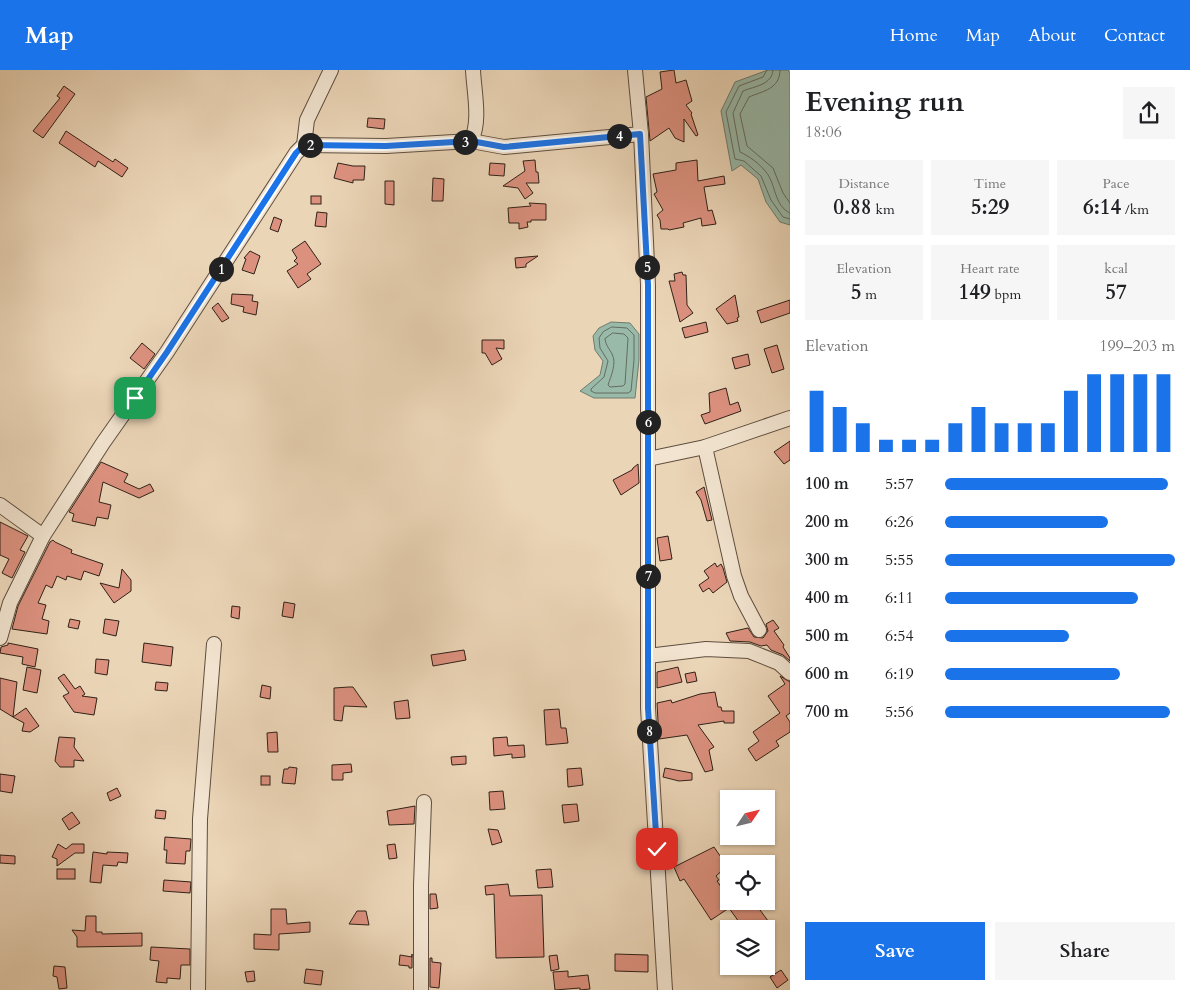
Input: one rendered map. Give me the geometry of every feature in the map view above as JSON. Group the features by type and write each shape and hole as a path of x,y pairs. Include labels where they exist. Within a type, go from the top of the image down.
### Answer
{"street":[{"path":"0,638 10,603 43,536 103,443 167,352 296,153 304,145 307,120 331,70"},
{"path":"471,141 475,133 476,120 473,70"},
{"path":"635,70 648,285 648,708 665,990"},
{"path":"304,145 386,146 471,141 504,147 640,134"},
{"path":"648,459 705,447 790,418"},
{"path":"705,447 734,576 741,596 759,630"},
{"path":"0,505 43,536"},
{"path":"198,990 200,819 214,644"},
{"path":"648,656 706,649 749,651 779,663 790,674"},
{"path":"421,990 421,894 424,802"}],"water":[{"path":"768,70 788,70 790,73 790,225 780,222 766,202 758,179 741,165 732,171 721,111 735,82"},
{"path":"611,322 630,323 639,334 639,360 635,398 594,398 580,391 600,375 603,361 595,350 593,336 599,328"}],"building":[{"path":"674,70 676,83 686,80 692,101 686,105 692,113 698,135 696,136 684,119 684,142 675,138 669,128 650,141 646,97 662,89 660,72"},
{"path":"64,86 75,94 43,138 33,131 60,98 57,96"},
{"path":"368,118 385,119 384,129 367,127"},
{"path":"66,131 113,162 115,159 128,168 122,177 98,161 95,167 59,143"},
{"path":"535,160 539,183 526,183 533,193 525,199 518,188 503,186 525,171 523,161"},
{"path":"697,160 698,181 724,176 725,184 704,187 708,211 712,210 716,224 702,226 701,218 683,223 684,227 669,230 661,229 660,220 657,215 663,210 654,194 657,192 653,174 676,170 676,163"},
{"path":"338,163 365,166 364,180 353,180 353,183 334,178"},
{"path":"490,163 505,164 504,176 489,175"},
{"path":"433,178 444,179 443,201 432,201"},
{"path":"385,181 394,181 394,205 385,204"},
{"path":"311,196 321,196 321,204 311,204"},
{"path":"529,203 546,204 546,220 531,220 531,222 527,222 528,227 519,229 519,223 509,223 508,208 531,206"},
{"path":"317,212 327,213 326,227 315,226"},
{"path":"274,217 282,220 278,232 270,229"},
{"path":"305,241 321,264 307,274 311,279 298,288 287,271 298,264 294,261 297,258 292,250"},
{"path":"250,251 260,256 254,274 242,270 246,259 244,258"},
{"path":"538,256 526,264 526,267 516,268 515,258"},
{"path":"682,272 683,275 686,275 687,305 693,313 680,322 669,281 675,281 674,274"},
{"path":"232,294 253,295 252,301 258,302 256,315 243,312 244,307 231,304"},
{"path":"735,295 738,321 727,324 716,309"},
{"path":"790,300 790,313 761,323 757,311"},
{"path":"218,303 229,318 222,322 212,308"},
{"path":"706,322 708,332 685,338 682,328"},
{"path":"482,340 504,340 504,349 496,348 502,359 492,365 485,353 482,353"},
{"path":"142,343 155,354 144,369 130,358"},
{"path":"777,345 784,369 772,373 764,349"},
{"path":"748,354 750,365 735,369 732,358"},
{"path":"726,388 730,405 738,402 741,411 705,424 701,415 710,412 709,393"},
{"path":"790,441 790,460 784,464 774,452"},
{"path":"101,462 128,474 124,482 139,489 150,484 154,491 139,498 103,482 99,502 111,505 108,519 97,517 95,526 72,521 74,514 69,512"},
{"path":"638,464 639,483 621,495 613,480 632,470"},
{"path":"704,487 712,520 707,521 701,500 696,492"},
{"path":"0,522 28,536 20,550 25,552 12,578 2,573 9,559 0,555"},
{"path":"668,536 672,559 660,561 657,538"},
{"path":"53,540 72,550 71,553 103,564 99,576 84,571 81,580 67,576 66,580 57,576 52,588 46,585 38,603 46,605 42,619 49,621 47,634 12,629 18,606 50,542"},
{"path":"715,563 717,567 721,564 727,582 713,593 709,588 703,592 699,585 709,578 704,571"},
{"path":"122,569 131,580 131,591 114,603 100,583 119,588"},
{"path":"284,602 295,604 293,618 282,616"},
{"path":"232,606 240,607 239,619 231,617"},
{"path":"70,619 80,621 78,629 68,627"},
{"path":"105,619 119,621 116,636 103,633"},
{"path":"773,620 779,628 774,631 784,645 783,647 790,661 783,655 771,650 767,645 761,646 750,642 730,641 726,633 748,628 754,637 763,638 768,631 766,624"},
{"path":"8,643 38,649 35,667 22,664 23,657 0,653 1,647 8,645"},
{"path":"144,643 173,647 171,666 142,662"},
{"path":"464,650 466,660 433,666 431,655"},
{"path":"96,659 109,660 107,675 95,673"},
{"path":"27,667 41,670 37,693 23,690"},
{"path":"678,667 682,682 657,688 657,672"},
{"path":"695,672 697,681 687,683 685,674"},
{"path":"64,674 75,689 80,686 85,694 82,696 97,698 94,715 74,712 63,696 69,693 58,678"},
{"path":"780,676 790,682 790,713 786,716 790,722 790,732 776,741 779,746 756,761 748,749 759,741 753,732 780,713 768,696 785,684"},
{"path":"0,678 17,682 13,717 0,709"},
{"path":"156,682 168,683 167,691 155,690"},
{"path":"262,685 271,687 270,699 260,697"},
{"path":"353,687 367,707 344,706 342,721 334,720 334,688"},
{"path":"715,692 718,707 721,707 722,711 734,711 734,723 724,723 724,721 698,725 714,747 709,750 713,770 705,772 687,735 659,739 657,703 671,700 672,703 700,694"},
{"path":"408,700 410,718 396,719 394,702"},
{"path":"26,708 39,726 30,732 22,731 24,723 13,717"},
{"path":"559,709 561,728 566,728 568,743 546,745 544,710"},
{"path":"277,732 278,752 268,752 267,733"},
{"path":"59,737 75,738 74,747 84,761 74,760 74,767 60,767 55,761"},
{"path":"507,737 508,746 524,745 525,757 512,758 512,754 494,756 493,738"},
{"path":"466,756 466,764 452,765 451,757"},
{"path":"351,764 352,772 343,773 343,780 332,780 332,765"},
{"path":"289,767 297,768 295,784 282,783 284,769"},
{"path":"581,768 583,785 568,787 567,769"},
{"path":"665,768 692,773 692,780 679,781 663,777"},
{"path":"0,774 15,776 12,793 0,791"},
{"path":"261,776 270,776 270,785 261,785"},
{"path":"117,788 121,796 110,801 107,793"},
{"path":"503,791 505,809 490,810 489,792"},
{"path":"577,804 579,821 564,823 562,805"},
{"path":"415,806 414,824 389,825 387,811"},
{"path":"156,810 166,811 165,819 155,818"},
{"path":"72,812 80,823 69,830 62,819"},
{"path":"488,829 498,830 502,842 492,845"},
{"path":"165,837 191,839 190,851 186,851 185,864 166,863"},
{"path":"58,844 66,849 72,844 84,844 84,853 75,853 57,866 57,859 52,857"},
{"path":"395,844 397,858 389,859 387,845"},
{"path":"714,847 720,856 720,872 716,876 720,885 720,910 726,910 711,920 684,879 680,881 674,867"},
{"path":"93,852 107,854 107,852 128,853 127,863 118,862 117,866 103,865 101,883 90,882"},
{"path":"0,855 15,856 15,864 0,863"},
{"path":"57,869 75,869 75,879 57,879"},
{"path":"551,869 553,887 538,888 536,870"},
{"path":"164,880 191,882 190,893 163,891"},
{"path":"508,884 510,896 542,895 544,957 496,958 494,894 486,895 485,886"},
{"path":"430,894 436,894 438,908 430,909"},
{"path":"271,909 286,909 287,924 310,922 310,932 279,934 279,950 254,949 254,934 271,935"},
{"path":"730,910 760,910 767,920 738,920"},
{"path":"357,911 366,911 369,925 349,924"},
{"path":"86,916 96,916 96,932 102,932 102,934 142,933 142,946 77,947 77,937 72,930 85,931"},
{"path":"151,947 190,949 190,965 181,965 180,979 167,978 167,983 156,982 159,961 150,960"},
{"path":"615,954 648,955 648,972 615,971"},
{"path":"400,955 412,957 412,968 399,965"},
{"path":"557,955 559,969 551,971 549,956"},
{"path":"430,958 432,958 432,962 441,963 439,988 430,987"},
{"path":"54,966 65,967 67,988 59,989 57,977 53,976"},
{"path":"306,969 323,971 321,985 304,983"},
{"path":"781,970 788,980 777,988 770,977"},
{"path":"254,971 255,981 247,982 245,972"},
{"path":"568,971 568,977 588,975 590,989 555,990 553,972"}],"route":[{"path":"135,398 296,153 304,145 386,146 471,141 504,147 640,134 648,285 648,708 657,849"}]}
